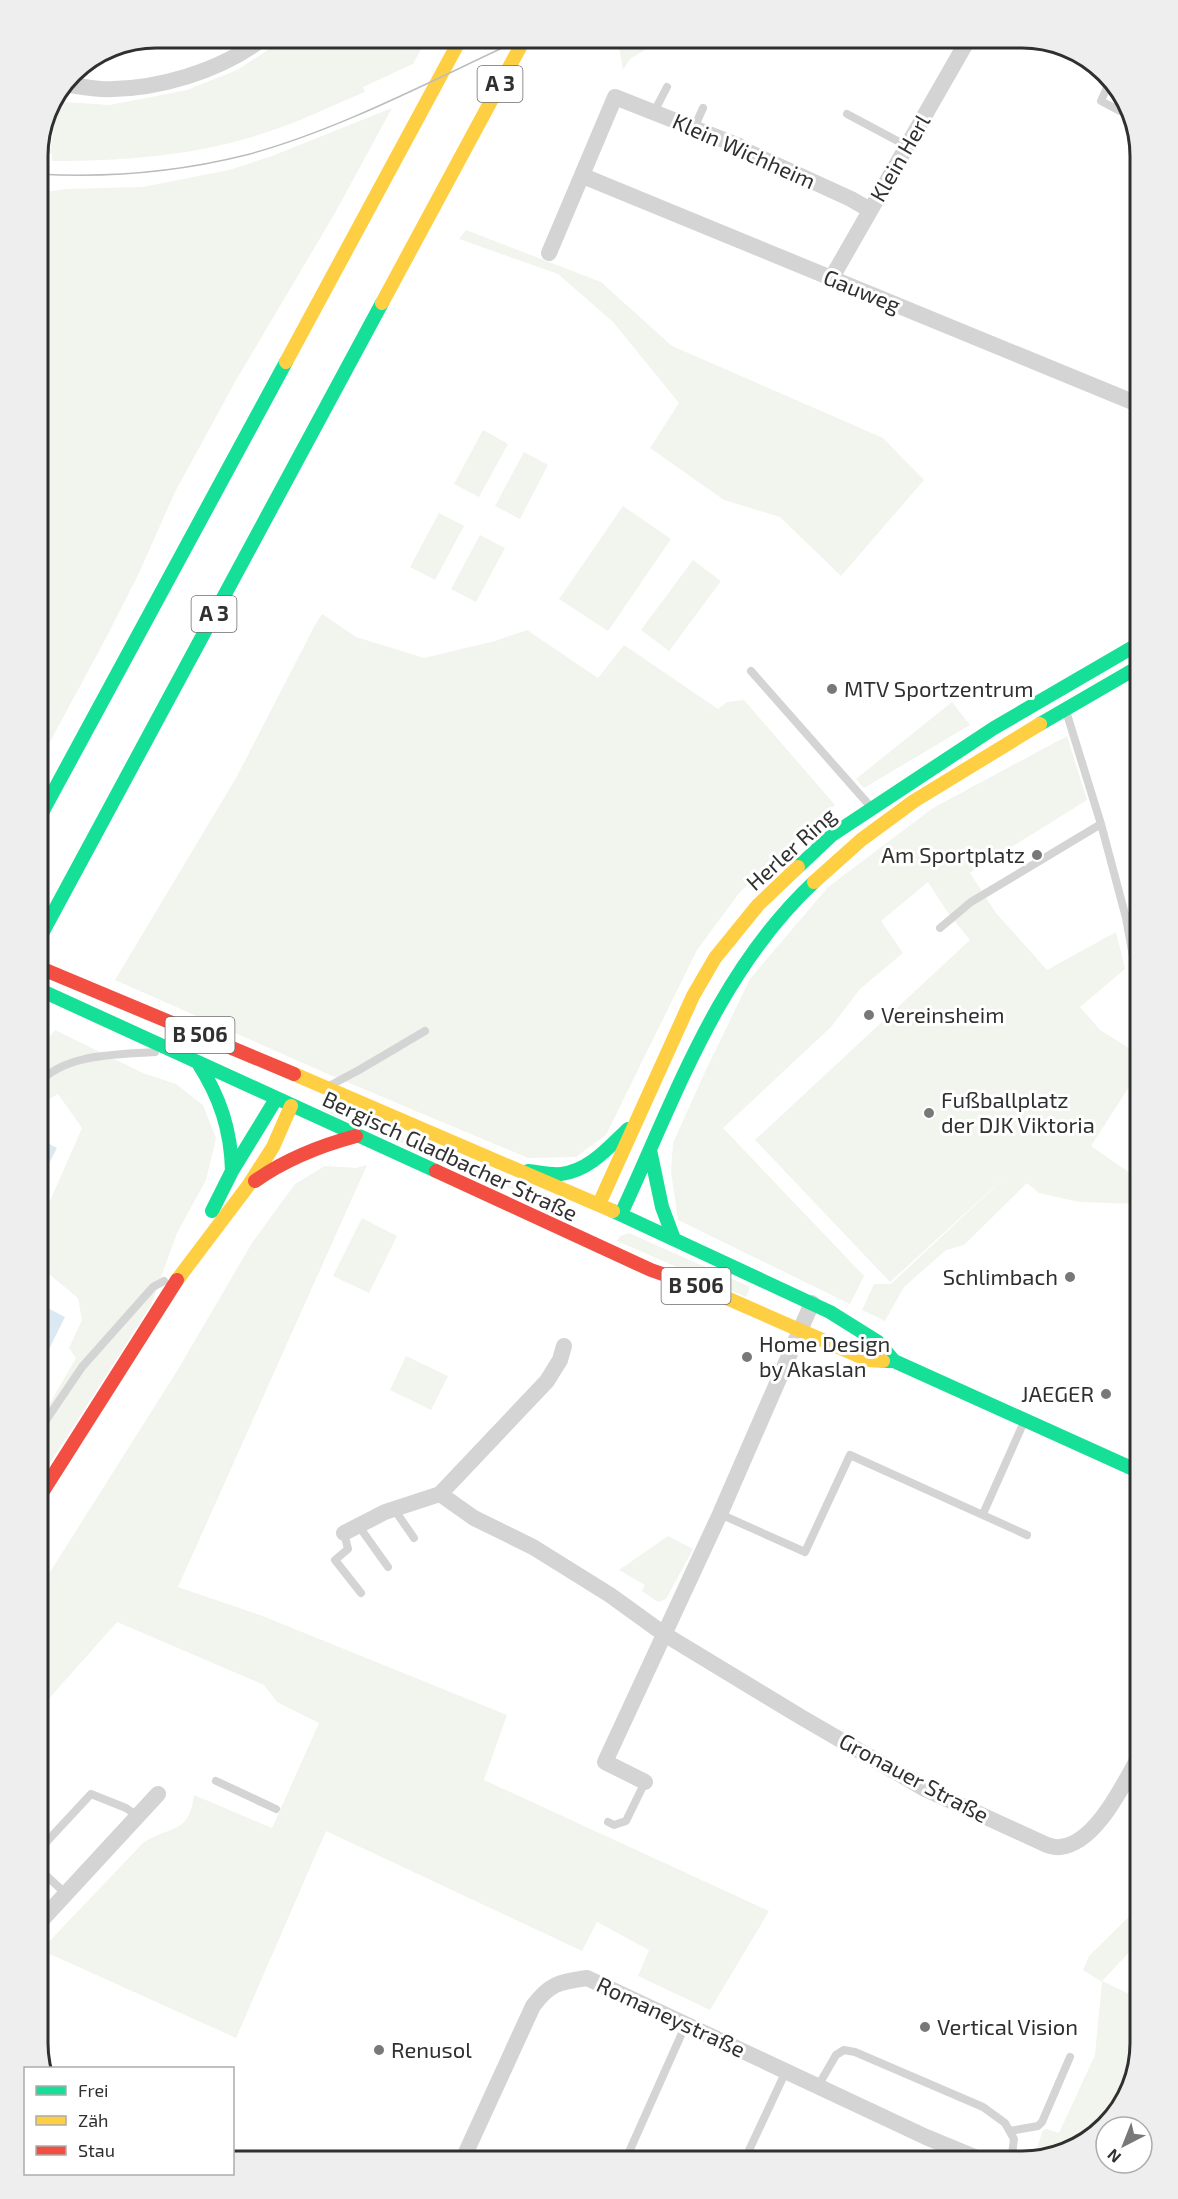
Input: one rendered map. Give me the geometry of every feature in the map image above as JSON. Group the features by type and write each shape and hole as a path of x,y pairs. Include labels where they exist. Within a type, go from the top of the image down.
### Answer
{"main road":[{"name":"A 3","path":"48,802 456,48"},
{"name":"A 3","path":"48,922 520,48"},
{"name":"Herler Ring","path":"599,1204 693,996 716,958 758,905 832,835 994,728 1130,649"},
{"name":"Herler Ring","path":"621,1214 709,1019 748,957 779,915 817,876 861,840 955,774 1130,672"},
{"name":"Bergisch Gladbacher Straße","path":"48,971 290,1091 357,1136 598,1232 651,1270 706,1289 868,1360 894,1361 1130,1468"},
{"name":"Bergisch Gladbacher Straße","path":"48,994 198,1063 290,1091 325,1088 599,1204 812,1303 855,1326 878,1342 894,1361"},
{"path":"198,1063 212,1084 223,1108 229,1128 232,1171"},
{"path":"183,1271 232,1171 290,1091"},
{"path":"48,1483 183,1271 248,1186 273,1147 290,1091"},
{"path":"522,1171 565,1174 580,1168 603,1152 636,1122"},
{"path":"248,1186 285,1161 357,1136"},
{"path":"650,1150 662,1207 674,1239"},
{"name":"Bergisch Gladbacher Straße","path":"598,1232 599,1204"},
{"path":"598,1232 621,1214"}],"street":[{"path":"75,85 103,89 149,85 183,78 230,59 247,48"},
{"name":"Klein Herl","path":"831,279 907,146 957,48"},
{"name":"Klein Wichheim","path":"583,176 615,97 739,146 870,210"},
{"path":"549,252 583,176"},
{"name":"Gauweg","path":"583,176 1130,401"},
{"path":"645,1782 605,1762 720,1514 812,1303"},
{"path":"351,1529 394,1509 440,1494 547,1381 560,1360 564,1346"},
{"name":"Gronauer Straße","path":"440,1494 474,1518 533,1547 610,1595 664,1634 925,1789 1047,1845 1059,1848 1083,1838 1098,1824 1130,1771"},
{"path":"48,1913 136,1815 158,1794"},
{"name":"Romaneystraße","path":"467,2151 533,2006 544,1991 557,1983 587,1978 951,2151"}],"lane":[{"path":"654,112 667,87"},
{"path":"1106,88 1101,101 1120,111"},
{"path":"694,128 703,108"},
{"path":"847,114 907,146"},
{"path":"751,671 873,808"},
{"path":"1066,711 1101,824 1130,940"},
{"path":"940,928 971,902 1101,824"},
{"path":"325,1088 425,1030"},
{"path":"48,1073 89,1057 171,1050"},
{"path":"48,1417 82,1367 153,1287 183,1271"},
{"path":"982,1514 1024,1421"},
{"path":"720,1514 805,1552 850,1455 1027,1535"},
{"path":"394,1509 414,1538"},
{"path":"351,1529 388,1567"},
{"path":"351,1529 348,1550 335,1560 361,1593"},
{"path":"216,1781 276,1809"},
{"path":"608,1822 614,1825 626,1821 645,1782"},
{"path":"48,1840 91,1794 126,1808 136,1815"},
{"path":"48,1877 65,1893"},
{"path":"630,2151 686,2024"},
{"path":"818,2086 836,2055 844,2050 855,2052 983,2107 1005,2123 1014,2139 1012,2151"},
{"path":"1010,2132 1038,2126 1070,2057"},
{"path":"749,2151 786,2071"}],"shaded area":[{"path":"270,48 422,48 413,64 363,87 365,92 298,121 249,138 166,155 109,160 52,161 52,153 50,153 55,118 65,102 110,105 187,90 237,70"},
{"path":"619,48 648,48 630,59 623,70"},
{"path":"392,108 335,213 235,382 175,492 139,573 48,745 48,192 143,187 229,170 272,156"},
{"path":"466,230 601,282 672,346 883,438 924,480 841,576 780,517 724,500 650,448 679,403 613,322 558,274 459,239"},
{"path":"483,430 508,444 479,497 454,484"},
{"path":"524,452 548,465 520,519 495,506"},
{"path":"623,506 671,539 608,631 559,599"},
{"path":"439,513 464,526 435,580 410,567"},
{"path":"480,535 505,548 476,602 451,589"},
{"path":"693,560 721,581 669,651 641,630"},
{"path":"322,614 356,637 424,658 495,641 527,630 598,678 624,645 718,709 727,702 744,700 835,805 740,892 697,950 606,1135 576,1157 528,1158 330,1075 115,980 236,778"},
{"path":"952,702 970,725 864,788 856,779"},
{"path":"1067,736 1087,800 970,873 996,913 1047,970 1116,932 1125,969 1080,1007 1100,1030 1130,1049 1130,1086 1091,1146 1130,1173 1130,1204 1079,1202 1039,1193 1027,1183 964,1245 946,1250 904,1287 885,1321 862,1310 874,1284 891,1284 1018,1165 890,1282 755,1140 970,940 948,913 928,882 881,921 903,953 860,989 831,1027 723,1128 864,1276 850,1304 678,1220 671,1172 673,1143 750,979 828,887 933,808"},
{"path":"55,1030 143,1073 176,1084 203,1105 216,1138 206,1180 177,1233 151,1305 48,1466 48,1407 76,1358 69,1348 82,1320 78,1298 48,1273 48,1205 82,1128 58,1094 48,1100 48,1039"},
{"path":"325,1103 475,1168 567,1204 563,1212 322,1110"},
{"path":"48,1143 57,1148 48,1165"},
{"path":"367,1165 178,1587 260,1615 507,1715 484,1780 769,1911 710,2010 638,1976 649,1950 597,1922 582,1951 326,1831 236,2038 48,1953 48,1943 143,1843 183,1823 188,1817 194,1795 272,1828 319,1723 277,1702 264,1685 117,1622 48,1700 48,1575 177,1371 252,1243 295,1184 325,1166 356,1168"},
{"path":"362,1218 397,1236 369,1293 333,1276"},
{"path":"629,1233 750,1287 746,1297 617,1241 620,1236"},
{"path":"48,1308 65,1317 48,1351"},
{"path":"406,1356 448,1376 431,1410 390,1390"},
{"path":"668,1536 693,1549 666,1599 658,1602 642,1591 645,1585 619,1570"},
{"path":"1130,1916 1130,1952 1102,1981 1130,1994 1130,2050 1124,2078 1112,2103 1102,2115 1094,2115 1093,2124 1076,2137 1041,2149 1037,2148 1043,2130 1059,2133 1095,2055 1102,1982 1083,1970 1089,1956"}],"tram line":[{"path":"48,174 90,175 169,170 246,155 352,118 503,48"}],"traffic: fast":[{"path":"48,922 382,303"},
{"path":"48,802 286,362"},
{"path":"798,867 832,835 994,728 1130,649"},
{"path":"1040,724 1130,672"},
{"path":"621,1214 681,1081 725,996 751,956 780,918 814,882"},
{"path":"48,994 436,1171"},
{"path":"198,1063 223,1114 232,1171"},
{"path":"212,1211 232,1171 276,1099"},
{"path":"528,1171 561,1174 581,1168 598,1157 628,1129"},
{"path":"650,1150 662,1207 674,1239"},
{"path":"613,1211 830,1312 878,1342 894,1361"},
{"path":"883,1361 894,1361 1130,1467"}],"traffic: slow":[{"path":"286,362 456,48"},
{"path":"382,303 520,48"},
{"path":"814,882 861,840 914,801 1040,724"},
{"path":"599,1204 693,996 715,958 758,905 798,867"},
{"path":"294,1074 613,1211"},
{"path":"177,1280 248,1186 273,1147 291,1106"},
{"path":"671,1277 706,1289 868,1360 883,1361"}],"traffic: jam":[{"path":"48,971 294,1074"},
{"path":"255,1181 303,1154 356,1136"},
{"path":"436,1171 651,1270 671,1277"},
{"path":"48,1483 177,1280"}],"place":[{"name":"MTV Sportzentrum","path":"832,689"},
{"name":"Am Sportplatz","path":"1037,855"},
{"name":"Vereinsheim","path":"869,1015"},
{"name":"Fußballplatz der DJK Viktoria","path":"929,1113"},
{"name":"Schlimbach","path":"1070,1277"},
{"name":"Home Design by Akaslan","path":"747,1357"},
{"name":"JAEGER","path":"1106,1394"},
{"name":"Vertical Vision","path":"925,2027"},
{"name":"Renusol","path":"379,2050"}]}
